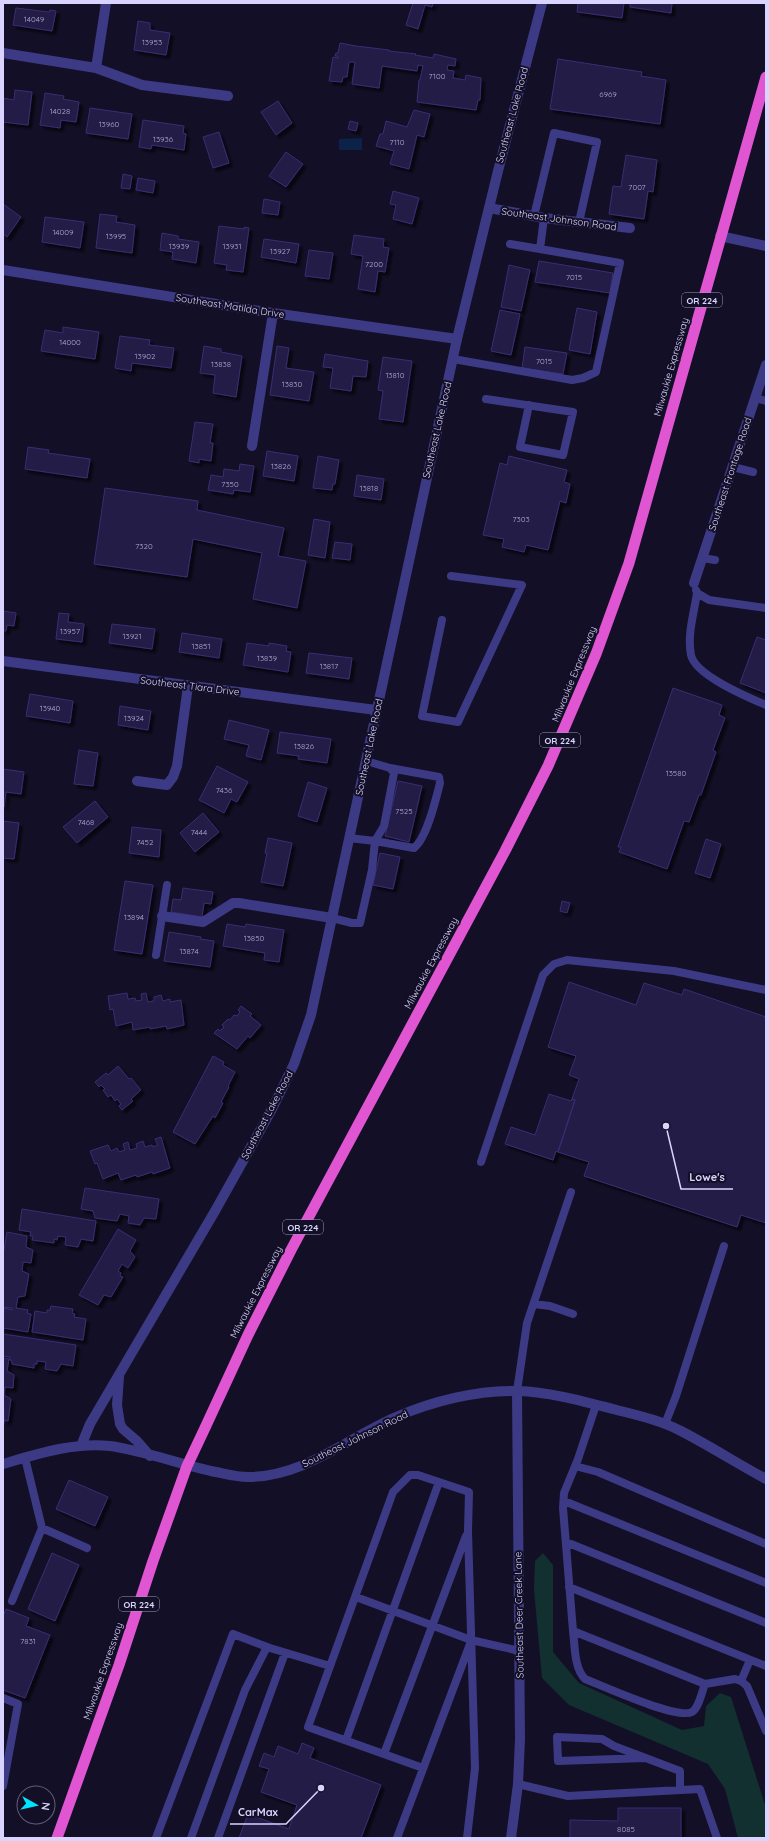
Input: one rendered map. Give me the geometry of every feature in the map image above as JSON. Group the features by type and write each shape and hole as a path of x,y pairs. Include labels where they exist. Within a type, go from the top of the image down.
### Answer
{"highway":[{"name":"Milwaukie Expressway","path":"57,1838 187,1466 239,1353 287,1257 506,851 574,709 629,563 766,77"}],"street":[{"path":"96,68 106,3"},
{"name":"Southeast Lake Road","path":"81,1446 90,1424 265,1122 294,1064 311,1015 457,339 502,156 542,3"},
{"path":"3,53 96,68 142,85 228,96"},
{"name":"Southeast Johnson Road","path":"489,208 539,217 630,228"},
{"path":"720,236 766,246"},
{"name":"Southeast Matilda Drive","path":"3,270 273,313 457,339"},
{"path":"252,446 273,313"},
{"name":"Southeast Frontage Road","path":"694,583 766,365"},
{"name":"Southeast Tiara Drive","path":"3,661 376,710"},
{"path":"137,781 167,785 173,777 177,766 188,686"},
{"path":"162,916 203,922 233,903 239,903 332,918"},
{"path":"119,1375 117,1405 120,1424 123,1429 137,1441 150,1456"},
{"name":"Southeast Johnson Road","path":"3,1464 81,1446 110,1446 187,1466 248,1477 290,1470 316,1460 396,1417 432,1404 473,1394 517,1391 549,1394 665,1424 681,1431 766,1479"},
{"name":"Southeast Deer Creek Lane","path":"511,1838 518,1784 520,1739 517,1391"}],"lane":[{"path":"540,249 539,217 554,133 597,142 579,222"},
{"path":"453,359 572,380 583,378 596,372 620,263 510,244"},
{"path":"755,398 766,401"},
{"path":"486,399 529,405 573,412 563,455 520,447 529,405"},
{"path":"733,467 753,472"},
{"path":"702,558 715,560"},
{"path":"442,620 422,716 458,722 522,585 451,576"},
{"path":"694,583 697,593 690,638 691,656 698,669 713,679 766,705"},
{"path":"697,593 709,600 766,608"},
{"path":"349,838 414,848 419,844 427,826 440,784 439,777 433,775 392,771 366,761"},
{"path":"332,918 352,923 360,923 372,870 375,841 384,826 392,771"},
{"path":"156,955 166,885"},
{"path":"480,1162 543,975 554,964 567,960 674,970 766,990"},
{"path":"517,1391 525,1334 571,1192"},
{"path":"665,1424 676,1396 724,1246"},
{"path":"534,1304 550,1306 573,1314"},
{"path":"596,1405 564,1493 573,1631 578,1665 581,1674 585,1679 653,1706 686,1713 692,1712 696,1708 705,1684"},
{"path":"12,1601 42,1528 25,1458"},
{"path":"575,1466 598,1472 766,1544"},
{"path":"423,1768 308,1726 393,1492 410,1475 418,1475 469,1492 468,1531 475,1768 467,1838"},
{"path":"346,1740 439,1482"},
{"path":"564,1501 766,1583"},
{"path":"42,1528 87,1548"},
{"path":"384,1754 468,1531"},
{"path":"566,1542 766,1623"},
{"path":"569,1587 766,1666"},
{"path":"356,1597 471,1640 520,1651"},
{"path":"573,1631 705,1684 735,1679 741,1681 747,1686 766,1731"},
{"path":"156,1838 233,1634 285,1653 330,1666"},
{"path":"397,1838 471,1640"},
{"path":"191,1838 245,1690 267,1647"},
{"path":"218,1838 285,1653"},
{"path":"741,1681 750,1660"},
{"path":"3,1698 18,1704 3,1786"},
{"path":"645,1758 558,1761 557,1737 602,1739 614,1746 680,1771 680,1789"},
{"path":"518,1784 568,1796 700,1789 716,1838"}],"green space":[{"path":"543,1553 553,1565 553,1652 579,1683 682,1730 704,1726 706,1706 720,1693 731,1697 766,1808 766,1838 738,1838 725,1789 708,1764 569,1705 542,1678 534,1590 535,1561"}],"water":[{"path":"362,138 362,150 339,150 339,139"}],"building":[{"path":"413,3 433,3 432,7 425,5 418,29 406,25"},
{"path":"578,3 624,3 622,18 577,12"},
{"path":"630,3 672,3 671,13 630,7"},
{"path":"16,8 49,12 50,10 56,11 52,31 13,25"},
{"path":"138,21 150,23 150,30 170,33 166,55 134,50"},
{"path":"340,43 416,54 415,55 433,58 434,54 456,59 455,66 448,65 447,70 454,71 453,78 465,80 466,75 481,78 480,100 478,100 476,110 417,102 419,80 423,66 418,65 417,71 382,66 379,88 352,84 355,62 349,62 347,77 343,77 342,82 329,81 333,57 338,58 338,56 335,56 336,53 338,53"},
{"path":"558,59 642,72 641,76 666,80 660,124 550,109"},
{"path":"15,90 32,92 28,125 3,122 3,98 14,100"},
{"path":"45,93 64,96 63,99 79,102 76,122 61,120 60,128 40,125"},
{"path":"278,101 292,123 276,135 261,112"},
{"path":"90,108 132,114 128,139 86,133"},
{"path":"414,110 430,114 424,137 417,135 409,169 390,164 394,151 376,146 380,134 383,134 386,121 407,127"},
{"path":"143,120 184,126 183,133 186,134 184,150 152,145 151,149 139,147"},
{"path":"350,121 358,123 356,131 348,129"},
{"path":"219,132 229,163 213,168 203,137"},
{"path":"286,152 303,164 286,187 269,176"},
{"path":"626,155 657,160 653,192 648,191 644,219 609,214 613,186 621,187"},
{"path":"123,174 132,176 130,189 121,188"},
{"path":"138,178 155,181 153,193 136,190"},
{"path":"393,191 419,198 412,224 393,219 396,205 390,204"},
{"path":"264,199 280,202 278,215 262,213"},
{"path":"3,204 21,217 7,237 3,234"},
{"path":"100,214 117,216 116,222 135,225 132,253 96,248"},
{"path":"45,217 84,222 80,248 42,242"},
{"path":"219,226 244,229 244,227 249,228 243,272 226,270 227,265 214,263"},
{"path":"162,233 178,236 178,239 199,242 196,263 172,259 173,252 160,250"},
{"path":"354,235 384,239 383,247 389,248 385,272 378,271 375,292 358,289 363,256 351,254"},
{"path":"264,239 299,244 296,263 261,257"},
{"path":"309,250 333,253 329,279 305,276"},
{"path":"539,261 613,273 610,293 535,282"},
{"path":"509,265 530,270 521,311 501,307"},
{"path":"577,308 597,312 590,354 569,350"},
{"path":"500,310 520,314 511,355 491,351"},
{"path":"63,327 99,332 95,359 41,351 45,330 63,333"},
{"path":"120,336 150,340 149,345 174,348 171,368 132,363 131,371 115,368"},
{"path":"204,346 221,349 221,352 242,356 236,397 213,393 215,375 200,373"},
{"path":"277,346 289,348 286,368 314,372 309,401 270,395"},
{"path":"525,347 567,353 563,374 522,368"},
{"path":"325,354 368,361 366,377 353,376 351,391 330,388 333,368 323,367"},
{"path":"383,357 412,361 403,422 379,419 383,391 378,390"},
{"path":"195,422 213,424 210,443 213,443 211,461 199,459 199,463 189,461"},
{"path":"28,447 49,450 48,453 90,459 87,478 25,469"},
{"path":"267,451 298,456 294,481 263,476"},
{"path":"318,456 339,460 335,484 333,484 332,490 313,488"},
{"path":"509,456 567,470 564,482 570,484 566,503 560,501 548,550 526,545 524,552 502,547 504,539 483,535 500,463 507,465"},
{"path":"240,464 254,466 250,492 234,490 233,494 208,490 211,475 223,477 224,469 239,471"},
{"path":"357,475 384,479 381,500 354,496"},
{"path":"105,488 198,501 197,510 284,528 278,556 306,561 297,608 253,599 262,553 193,539 187,577 94,564"},
{"path":"314,519 330,522 325,558 308,555"},
{"path":"335,542 352,544 350,560 332,558"},
{"path":"3,611 16,613 14,626 7,625 6,631 3,631"},
{"path":"59,613 69,614 68,622 84,624 82,642 56,639"},
{"path":"112,624 155,629 152,649 109,643"},
{"path":"182,633 222,639 219,658 179,652"},
{"path":"757,637 766,640 766,693 740,683"},
{"path":"247,643 269,646 269,643 287,646 286,651 291,652 288,672 243,665"},
{"path":"309,653 352,658 349,679 306,673"},
{"path":"673,688 722,705 719,715 725,718 713,750 716,752 701,795 699,795 689,822 684,821 667,869 619,852 621,847 618,847"},
{"path":"30,694 73,701 70,723 26,716"},
{"path":"120,706 151,711 148,730 118,725"},
{"path":"229,720 269,730 261,760 246,756 249,745 224,739"},
{"path":"280,732 331,739 327,763 298,759 299,756 277,753"},
{"path":"79,750 98,753 93,786 74,784"},
{"path":"217,766 248,782 237,802 231,799 224,813 199,800"},
{"path":"3,769 24,772 21,794 6,792 4,807"},
{"path":"398,781 422,786 409,842 385,836"},
{"path":"308,782 327,788 317,822 298,816"},
{"path":"95,801 108,817 77,843 63,827"},
{"path":"203,813 219,832 195,852 180,833"},
{"path":"3,821 19,823 14,859 3,858"},
{"path":"132,827 161,830 159,857 129,853"},
{"path":"268,838 292,843 283,886 261,882 267,853 265,853"},
{"path":"706,839 721,844 710,878 695,873"},
{"path":"380,853 400,857 393,889 373,885"},
{"path":"125,881 153,885 142,954 114,950"},
{"path":"183,888 213,892 211,904 204,903 202,917 171,912 173,899 181,900"},
{"path":"562,901 570,903 567,913 560,911"},
{"path":"227,924 245,927 246,924 284,930 279,962 264,960 265,953 223,946"},
{"path":"169,932 201,937 200,939 214,941 210,967 164,961"},
{"path":"569,982 636,1005 644,983 682,995 684,989 766,1017 766,1223 741,1215 737,1227 584,1176 589,1162 558,1152 575,1100 572,1099 579,1079 569,1075 576,1056 548,1047"},
{"path":"127,993 128,999 135,998 136,1001 142,1000 141,994 146,993 148,1002 154,1001 154,997 161,995 163,1001 170,999 170,1002 181,1000 184,1025 167,1029 166,1026 133,1030 132,1022 116,1026 113,1009 110,1010 108,996"},
{"path":"241,1006 252,1014 250,1016 261,1025 250,1038 248,1036 237,1049 214,1033 218,1029 220,1031 224,1027 222,1025 228,1019 230,1020 234,1015 237,1016 240,1012 238,1010"},
{"path":"213,1056 224,1062 223,1065 235,1072 221,1102 223,1103 215,1118 213,1116 195,1144 173,1132"},
{"path":"118,1066 141,1090 131,1099 133,1101 122,1110 119,1106 121,1104 117,1099 115,1101 111,1095 108,1097 103,1090 105,1089 101,1085 99,1087 95,1082 106,1073 108,1075"},
{"path":"549,1094 571,1101 572,1099 575,1100 558,1152 556,1151 553,1160 505,1144 511,1127 535,1135"},
{"path":"161,1137 170,1168 153,1174 152,1172 137,1177 136,1175 121,1180 118,1173 103,1179 97,1163 95,1164 90,1151 108,1145 111,1151 117,1148 119,1152 125,1150 123,1144 128,1142 130,1150 137,1148 136,1144 143,1141 145,1147 152,1145 153,1147 158,1145 155,1139"},
{"path":"85,1188 159,1199 156,1219 144,1218 140,1225 128,1223 129,1216 120,1214 117,1221 95,1218 93,1211 81,1209"},
{"path":"22,1209 96,1221 93,1241 81,1239 78,1247 65,1245 66,1237 58,1236 57,1240 54,1239 54,1243 32,1240 33,1236 30,1236 31,1232 19,1230"},
{"path":"118,1229 136,1240 130,1251 135,1257 128,1268 122,1264 118,1271 121,1273 120,1276 123,1277 111,1297 104,1295 98,1305 79,1295"},
{"path":"7,1232 27,1236 26,1247 33,1250 31,1263 23,1262 22,1271 29,1274 25,1296 18,1297 16,1308 28,1310 27,1313 31,1314 28,1332 3,1328 4,1308 12,1310 12,1308 3,1307 3,1255"},
{"path":"51,1306 73,1309 72,1313 75,1314 74,1317 86,1319 83,1340 32,1332 35,1311 47,1313 47,1310 50,1310"},
{"path":"3,1334 76,1345 73,1366 61,1364 57,1371 45,1369 46,1362 37,1361 37,1364 34,1364 34,1368 12,1364 10,1357 3,1356"},
{"path":"3,1358 9,1359 7,1371 14,1375 13,1388 5,1387 4,1395 11,1399 8,1421 4,1420 4,1423"},
{"path":"69,1480 108,1497 95,1526 56,1509"},
{"path":"52,1553 79,1565 55,1621 28,1609"},
{"path":"6,1609 29,1618 26,1626 50,1635 25,1698 3,1690 3,1616"},
{"path":"302,1743 314,1748 310,1758 381,1785 361,1838 239,1838 248,1814 289,1829 297,1805 261,1792 269,1769 259,1766 264,1753 274,1757 278,1746 298,1754"},
{"path":"618,1808 681,1808 681,1838 570,1838 570,1820 618,1821"}],"place":[{"name":"Lowe's","path":"666,1126"},
{"name":"CarMax","path":"321,1788"}]}
